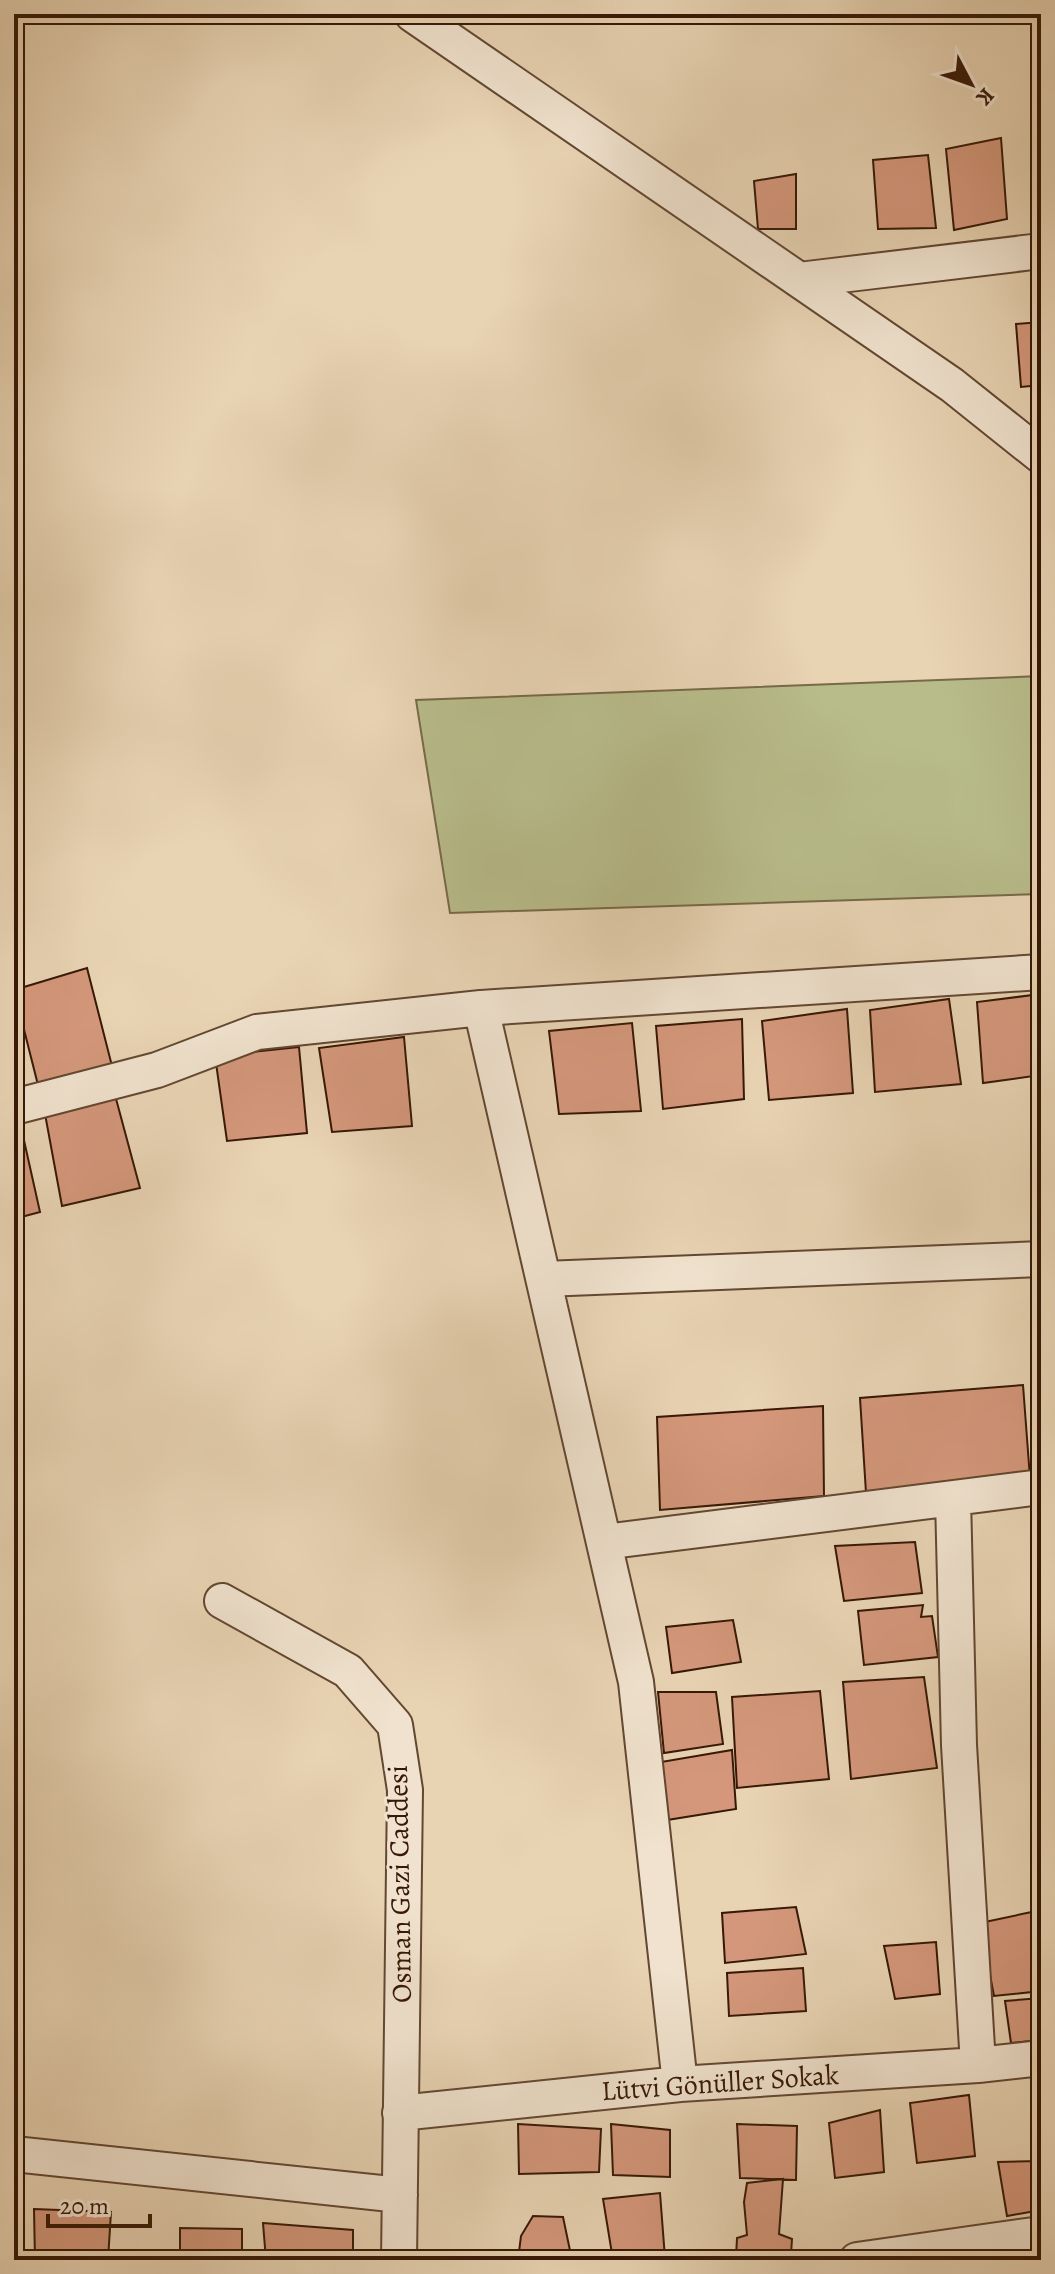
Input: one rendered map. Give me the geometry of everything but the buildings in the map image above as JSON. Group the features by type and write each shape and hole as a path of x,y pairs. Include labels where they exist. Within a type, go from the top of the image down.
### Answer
{"street":[{"path":"412,14 952,385 1041,456"},
{"path":"799,280 1041,251"},
{"path":"14,1107 157,1070 257,1032 481,1008 1041,972"},
{"path":"481,1008 636,1682 680,2084"},
{"path":"544,1279 1041,1259"},
{"path":"604,1542 1041,1487"},
{"path":"953,1498 959,1745 978,2065"},
{"name":"Osman Gazi Caddesi","path":"222,1601 348,1671 395,1725 405,1790 399,2260"},
{"name":"Lütvi Gönüller Sokak","path":"400,2113 680,2084 978,2065 1041,2058"},
{"path":"14,2154 400,2195"},
{"path":"857,2260 1041,2234"}],"green space":[{"path":"1041,676 1041,894 450,913 416,700"}]}
